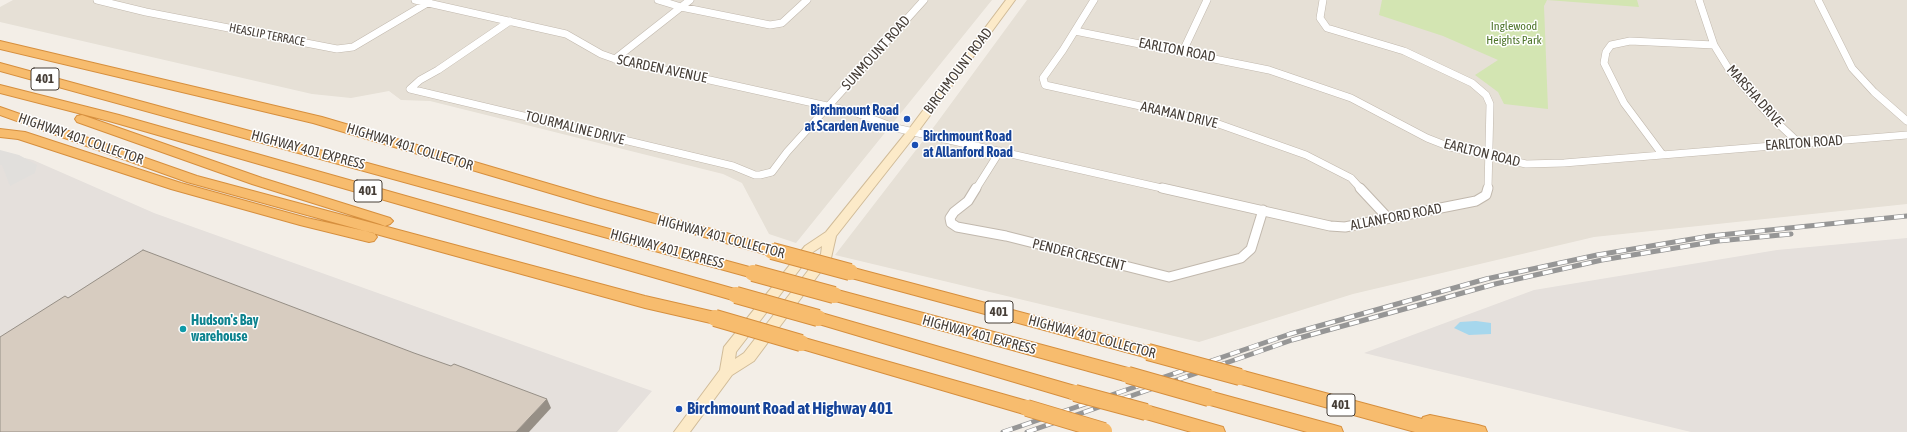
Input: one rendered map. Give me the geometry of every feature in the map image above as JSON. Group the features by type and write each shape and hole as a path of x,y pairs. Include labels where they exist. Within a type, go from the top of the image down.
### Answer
{"highway":[{"path":"0,38 79,64"},
{"name":"HIGHWAY 401 COLLECTOR","path":"0,45 317,120 564,193 772,251 1442,432"},
{"name":"HIGHWAY 401 EXPRESS","path":"0,67 1334,432"},
{"path":"0,90 257,181 645,302"},
{"name":"HIGHWAY 401 EXPRESS","path":"0,90 114,118 1216,432"},
{"name":"HIGHWAY 401 COLLECTOR","path":"0,111 192,179 645,302 715,318 1106,431"},
{"path":"0,133 20,135 176,186 305,222 645,302"},
{"path":"1395,420 1435,422 1478,432"}],"main road":[{"name":"BIRCHMOUNT ROAD","path":"727,371 729,351 809,249 830,235 913,132 1011,0"},
{"name":"BIRCHMOUNT ROAD","path":"682,432 727,371 750,357 826,255 830,235"}],"street":[{"name":"HEASLIP TERRACE","path":"97,0 146,12 337,49 353,47 430,1"},
{"name":"SCARDEN AVENUE","path":"415,0 430,1 566,34 601,54 615,59 854,112 882,123 913,132"},
{"path":"658,0 681,7 770,26 782,23 807,0"},
{"path":"615,59 690,0"},
{"name":"SUNMOUNT ROAD","path":"829,106 924,0"},
{"name":"ARAMAN DRIVE","path":"1094,0 1043,78 1045,85 1207,120 1306,156 1351,178 1388,218"},
{"path":"1183,51 1206,0"},
{"name":"ALLANFORD ROAD","path":"913,132 1337,227 1354,226 1481,199 1486,195 1488,190 1490,104 1482,91 1472,83 1404,51 1327,28 1323,25 1320,18 1323,0"},
{"name":"MARSHA DRIVE","path":"1699,0 1714,46 1730,71 1746,91 1800,144"},
{"path":"1818,0 1852,68 1874,92 1907,121"},
{"name":"TOURMALINE DRIVE","path":"510,21 438,70 411,86 410,89 417,92 440,95 725,164 760,175 772,172 829,106"},
{"name":"EARLTON ROAD","path":"1075,31 1183,51 1260,68 1351,98 1439,143 1489,156 1535,164 1907,135"},
{"path":"1662,154 1624,103 1604,63 1606,52 1610,45 1630,41 1714,46"},
{"name":"PENDER CRESCENT","path":"1000,151 968,201 954,212 950,218 951,223 957,227 1006,236 1169,277 1241,258 1251,249 1263,210"}],"shaded area":[{"path":"13,0 992,0 796,243 769,234 742,183 723,174 430,101 401,100 389,91 351,98 312,94 0,22 0,7"},
{"path":"1027,0 1907,0 1907,204 1594,237 1353,294 1199,342 835,255 936,124"},
{"path":"0,150 19,155 37,165 35,173 10,186 2,165 0,165"},
{"path":"0,152 33,160 154,213 652,391 617,432 0,432"},
{"path":"1907,238 1907,432 1691,432 1364,353 1534,290 1777,250"}],"green space":[{"name":"Inglewood Heights Park","path":"1382,0 1547,0 1544,6 1548,109 1504,104 1498,92 1475,75 1498,60 1443,36 1379,15"},
{"path":"1547,0 1637,0 1639,7"}],"water":[{"path":"1476,321 1491,323 1491,334 1469,335 1454,328 1460,322"}],"building":[{"name":"Hudson's Bay warehouse","path":"143,250 414,353 451,366 454,364 547,399 516,432 0,432 0,337 65,296 68,298"}],"railway":[{"path":"1003,432 1290,334 1486,279 1597,255 1710,236 1907,216"},
{"path":"1027,432 1292,340 1495,284 1602,260 1718,241 1791,234"}],"place":[{"name":"Birchmount Road at Scarden Avenue","path":"907,119"},
{"name":"Birchmount Road at Allanford Road","path":"915,145"},
{"name":"Hudson's Bay warehouse","path":"183,329"},
{"name":"Birchmount Road at Highway 401","path":"679,409"}]}
